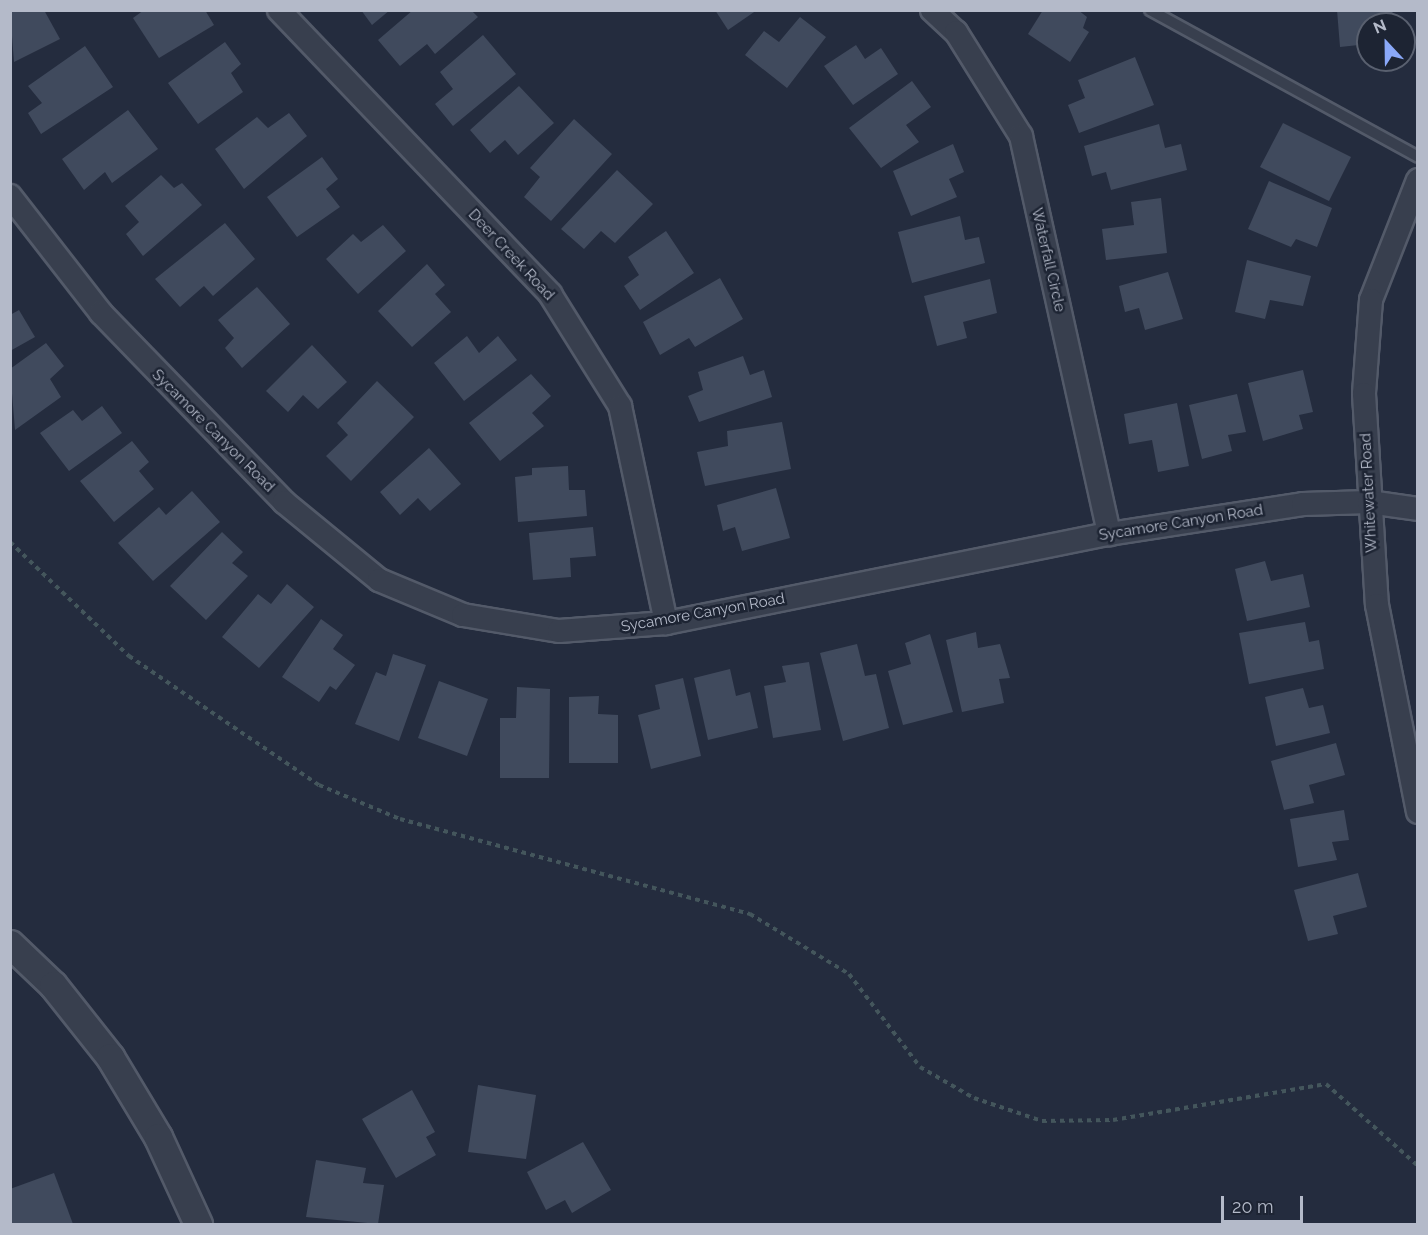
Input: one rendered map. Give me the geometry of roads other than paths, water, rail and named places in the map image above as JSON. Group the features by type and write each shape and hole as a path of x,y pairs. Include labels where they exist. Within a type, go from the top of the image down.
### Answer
{"street":[{"name":"Deer Creek Road","path":"279,10 550,294 620,406 666,623"},
{"name":"Waterfall Circle","path":"932,10 956,32 1021,136 1110,534"},
{"name":"Whitewater Road","path":"1418,180 1371,300 1364,394 1377,605 1418,812"},
{"name":"Sycamore Canyon Road","path":"10,196 101,313 228,450 379,580 463,615 512,626 559,631 666,623 1110,534 1303,504 1369,502 1418,509"},
{"path":"10,944 53,985 110,1057 158,1137 198,1224"}],"lane":[{"path":"1150,10 1418,157"}]}
